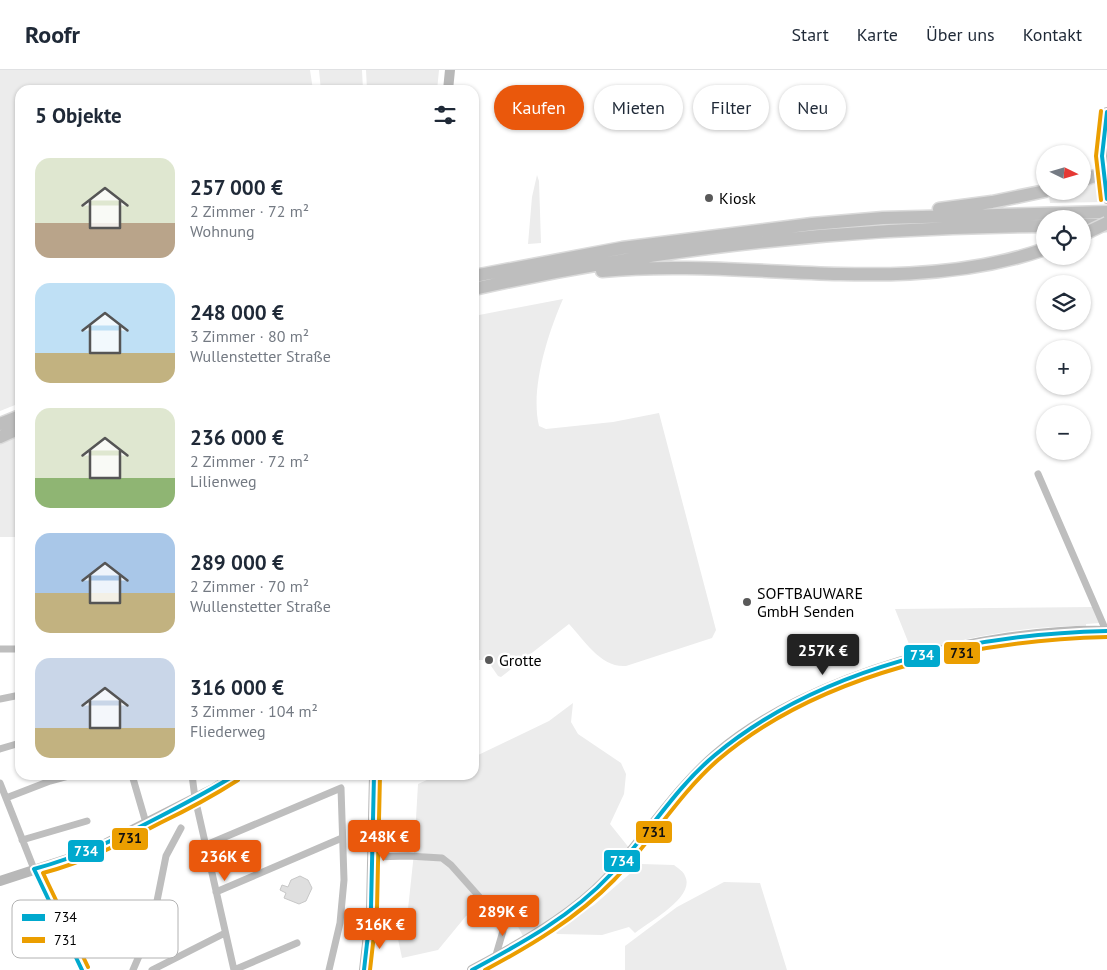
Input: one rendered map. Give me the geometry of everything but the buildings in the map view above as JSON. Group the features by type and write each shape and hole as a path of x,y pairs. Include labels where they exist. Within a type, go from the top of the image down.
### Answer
{"highway":[{"path":"1091,178 1107,172"},
{"path":"883,218 891,214 992,202 1036,193"},
{"path":"479,275 613,250 688,239 883,218 1107,212"},
{"path":"1091,227 1107,224"},
{"path":"479,288 623,260 776,240 902,230 1036,226"},
{"path":"523,278 622,269 682,267 892,274 979,266 1036,252"},
{"path":"0,424 15,418"},
{"path":"0,437 15,430"}],"main road":[{"path":"448,85 450,70"},
{"path":"1107,112 1102,141 1101,166 1107,199"},
{"path":"472,970 546,927 596,890 678,792 714,756 753,727 785,708 835,684 911,659 1003,639 1086,631 1107,631"},
{"path":"0,881 89,852 226,780"},
{"path":"364,970 369,934 374,780"}],"street":[{"path":"1038,474 1107,631 1107,636"},
{"path":"0,649 15,649"},
{"path":"0,699 15,696"},
{"path":"0,749 15,744"},
{"path":"6,798 54,780"},
{"path":"133,780 146,823"},
{"path":"193,780 195,798 234,970 297,943"},
{"path":"0,783 34,870 48,900"},
{"path":"206,845 341,788 344,862 342,908 329,970"},
{"path":"22,840 87,822"},
{"path":"157,900 166,856 180,828"},
{"path":"216,892 342,838"},
{"path":"372,857 431,856 446,861 499,919 503,931 496,956"},
{"path":"178,957 225,933"},
{"path":"76,958 82,970"},
{"path":"133,970 138,958"},
{"path":"152,970 176,958"}],"shaded area":[{"path":"0,70 310,70 312,85 15,85 15,405 0,411"},
{"path":"319,70 362,70 363,85 320,85"},
{"path":"366,70 439,70 438,85 367,85"},
{"path":"537,175 539,181 541,243 528,244 532,197"},
{"path":"1097,183 1103,202 1050,203 1050,200 1091,200 1091,185"},
{"path":"563,299 546,344 542,361 537,395 539,426 546,429 613,422 659,413 716,630 712,638 626,666 609,663 601,658 569,624 501,677 498,676 487,660 479,660 479,315"},
{"path":"15,438 15,537 0,537 0,444"},
{"path":"1094,607 1100,623 1086,624 1086,626 1064,626 1002,632 920,651 915,651 909,644 895,609"},
{"path":"573,703 571,722 578,734 621,763 626,774 624,794 610,824 630,849 595,889 524,938 504,900 466,916 438,950 402,958 398,939 398,910 408,909 414,853 418,784 427,780 479,780 479,755 549,721"},
{"path":"641,864 674,865 685,876 687,884 684,892 660,916 635,933 629,927 602,935 557,934 553,929 594,905"},
{"path":"724,882 760,883 787,970 625,970 625,946 677,907"}],"transit line":[{"name":"731","path":"1101,111 1096,156 1101,200"},
{"name":"734","path":"1107,112 1102,156 1107,199"},
{"name":"734","path":"472,970 546,928 580,903 611,874 700,768 757,725 802,699 850,678 900,661 952,648 1004,639 1107,631"},
{"name":"731","path":"485,970 537,941 585,907 614,880 677,803 718,760 759,730 803,704 851,684 902,667 953,654 1005,645 1107,637"},
{"name":"734","path":"49,900 34,869 67,859 114,839 227,780"},
{"name":"731","path":"56,900 43,873 59,869 117,845 190,808 238,780"},
{"name":"734","path":"364,970 371,908 374,780"},
{"name":"731","path":"370,970 377,908 380,780"},
{"name":"734","path":"76,958 82,970"},
{"name":"731","path":"84,958 88,967"}],"place":[{"name":"Kiosk","path":"709,198"},
{"name":"SOFTBAUWARE GmbH Senden","path":"747,602"},
{"name":"Grotte","path":"489,660"}]}
